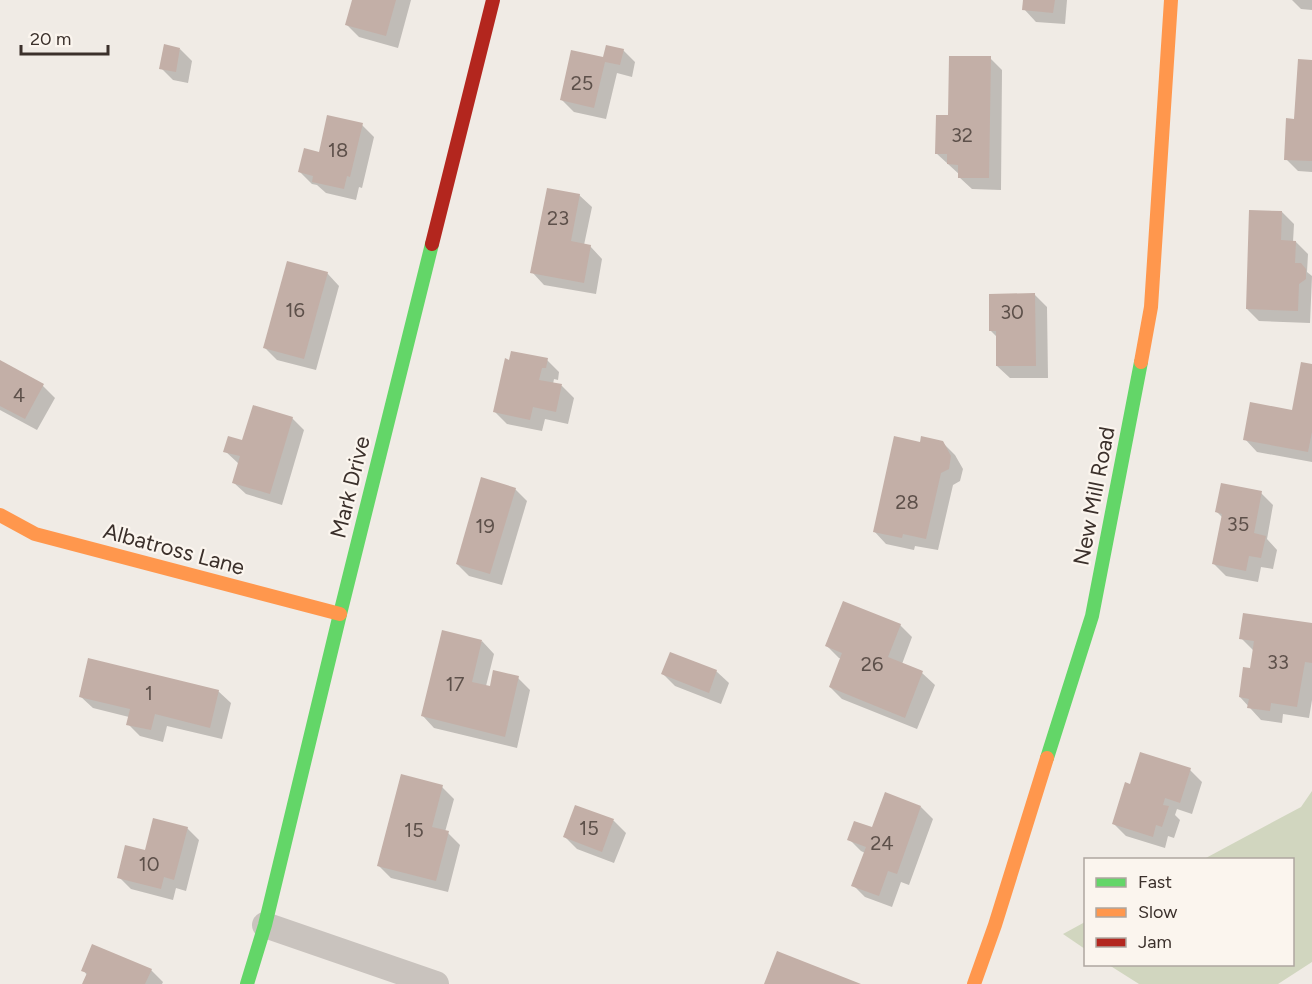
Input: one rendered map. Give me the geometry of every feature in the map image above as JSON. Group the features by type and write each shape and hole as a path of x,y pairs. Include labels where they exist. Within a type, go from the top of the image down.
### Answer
{"street":[{"name":"Mark Drive","path":"247,984 265,925 493,0"},
{"name":"New Mill Road","path":"974,984 995,925 1092,615 1151,307 1171,0"},
{"name":"Albatross Lane","path":"0,515 35,534 340,614"},
{"path":"265,925 436,984"}],"green space":[{"path":"1312,791 1312,962 1278,984 1139,984 1111,966 1294,966 1294,858 1206,858 1301,807"},
{"path":"1084,923 1084,948 1063,934"}],"building":[{"path":"352,0 396,0 386,36 345,25"},
{"path":"1023,0 1055,0 1053,13 1022,10"},
{"path":"164,44 180,48 176,72 159,69"},
{"path":"606,45 624,49 620,65 605,62 594,108 560,100 571,50 603,57"},
{"path":"949,56 991,56 989,178 958,178 958,165 947,164 947,154 935,154 936,115 948,115"},
{"path":"1298,59 1312,60 1312,161 1284,160 1286,118 1294,119"},
{"path":"327,115 363,123 350,177 347,176 344,189 312,182 313,176 298,172 304,148 319,152"},
{"path":"547,188 580,194 571,241 591,245 584,283 530,273"},
{"path":"1249,210 1282,211 1281,240 1296,241 1295,263 1301,263 1306,269 1306,279 1299,284 1298,311 1246,309"},
{"path":"287,261 328,272 304,359 263,348"},
{"path":"1035,293 1036,366 996,366 996,331 989,331 989,294"},
{"path":"511,351 548,358 546,368 542,368 539,380 562,384 556,412 533,407 530,420 493,412 505,358 509,360"},
{"path":"0,360 44,384 25,419 0,406"},
{"path":"1301,362 1312,364 1312,432 1308,452 1243,440 1250,402 1292,410"},
{"path":"253,405 293,417 270,494 232,483 240,456 223,452 228,436 242,440"},
{"path":"894,436 920,442 921,436 943,441 951,456 949,469 941,473 926,539 903,534 902,538 873,532"},
{"path":"481,477 516,488 490,574 456,564"},
{"path":"1221,483 1262,491 1254,533 1266,536 1261,558 1249,556 1246,571 1212,564 1222,514 1215,512"},
{"path":"843,601 901,624 888,657 923,671 905,718 829,687 842,653 825,646"},
{"path":"1243,613 1312,623 1312,663 1305,662 1297,707 1271,703 1270,711 1247,708 1249,699 1239,697 1243,667 1250,668 1254,641 1239,639"},
{"path":"442,630 482,640 472,682 490,686 493,670 519,676 505,737 421,716"},
{"path":"670,652 717,670 709,693 661,674"},
{"path":"88,658 219,690 210,728 155,714 151,730 126,725 130,709 79,697"},
{"path":"1140,752 1191,768 1180,803 1165,798 1163,805 1169,806 1162,827 1156,825 1153,837 1112,824 1125,782 1130,784"},
{"path":"401,774 443,785 432,827 449,831 436,881 377,866"},
{"path":"885,792 921,806 897,874 888,871 879,896 851,886 866,847 847,840 854,821 872,827"},
{"path":"575,805 614,819 602,852 563,837"},
{"path":"153,818 188,827 174,880 164,877 161,889 117,878 125,845 145,850"},
{"path":"92,944 152,969 145,984 82,984 87,973 81,971"},
{"path":"777,951 861,984 764,984"}],"traffic: fast":[{"path":"247,984 265,925 432,244"},
{"path":"1047,758 1092,616 1141,362"}],"traffic: slow":[{"path":"1141,362 1151,307 1171,0"},
{"path":"0,515 35,534 340,614"},
{"path":"974,984 995,925 1047,758"}],"traffic: jam":[{"path":"432,244 493,0"}]}
